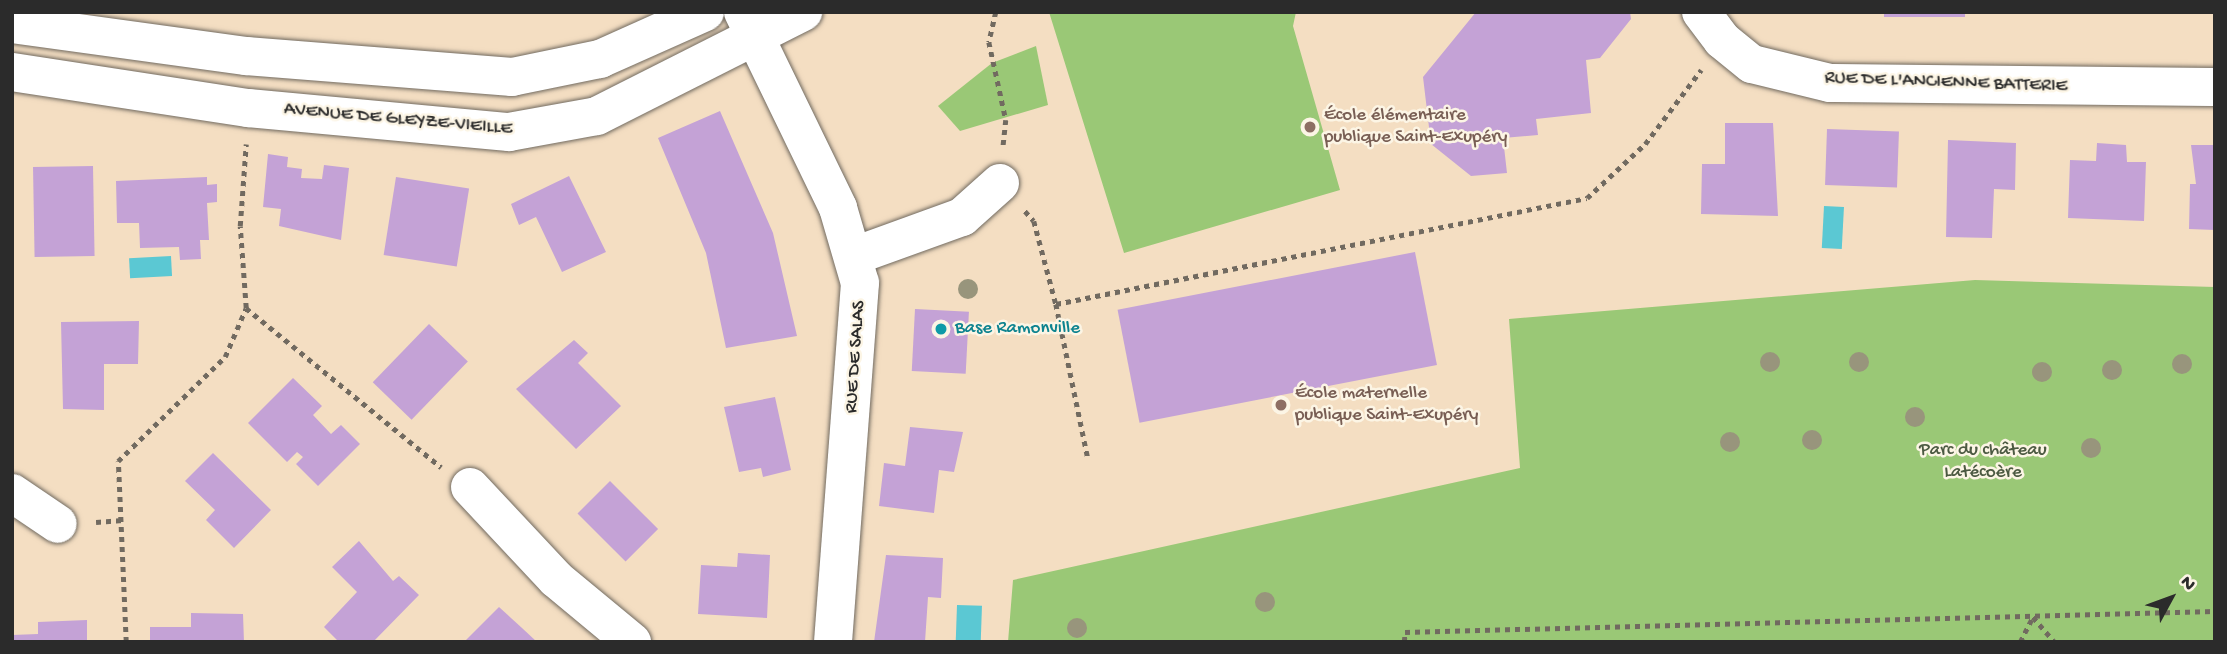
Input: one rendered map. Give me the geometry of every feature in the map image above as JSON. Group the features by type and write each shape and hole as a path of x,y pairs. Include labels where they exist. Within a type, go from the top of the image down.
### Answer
{"street":[{"path":"12,24 246,56 512,78 600,59 705,12"},
{"name":"AVENUE DE GLEYZE-VIEILLE","path":"12,72 248,108 509,132 597,117 748,24 803,12"},
{"name":"RUE DE SALAS","path":"748,24 814,156 854,256 861,330 833,642"},
{"name":"RUE DE L'ANCIENNE BATTERIE","path":"1712,26 1752,64 1830,83 2215,87"},
{"path":"854,256 962,217 1000,183"},
{"path":"470,487 555,579 632,642"},
{"path":"12,493 58,524"}],"path":[{"path":"996,12 989,42 1006,120 1000,183 1034,221 1056,304 1088,458"},
{"path":"1056,304 1587,198 1645,144 1712,26"},
{"path":"126,642 118,461 225,357 246,307 240,226 248,108"},
{"path":"246,307 470,487"},
{"path":"1404,642 1405,632 2215,611"},
{"path":"2020,642 2033,617"},
{"path":"2033,617 2055,642"}],"green space":[{"path":"1049,12 1296,12 1293,26 1340,190 1124,253"},
{"path":"1036,46 1048,105 960,131 938,106 992,63"},
{"name":"Parc du château Latécoère","path":"1975,280 2215,287 2215,642 1008,642 1013,580 1520,468 1509,319"}],"water":[{"path":"1824,206 1844,207 1842,249 1822,248"},
{"path":"171,256 172,276 130,278 129,258"},
{"path":"957,605 982,606 981,642 956,642"}],"building":[{"path":"1476,12 1630,12 1631,19 1600,58 1586,60 1591,113 1536,119 1538,135 1503,138 1507,173 1471,176 1431,144 1423,77"},
{"path":"1884,12 1965,12 1965,17 1884,17"},
{"path":"720,111 773,233 797,336 726,348 706,253 658,138"},
{"path":"1725,123 1773,123 1778,216 1701,214 1702,164 1725,164"},
{"path":"1827,129 1899,132 1897,187 1825,185"},
{"path":"1948,140 2016,143 2015,190 1994,189 1992,238 1946,237"},
{"path":"2097,143 2126,145 2127,162 2146,162 2144,221 2068,218 2070,160 2096,161"},
{"path":"2191,145 2215,145 2215,230 2189,229 2190,184 2196,184"},
{"path":"268,154 288,157 287,167 302,169 301,178 322,179 324,165 349,168 341,240 279,226 281,209 263,207"},
{"path":"93,166 95,256 35,257 33,167"},
{"path":"569,176 606,252 562,272 536,217 519,225 511,204"},
{"path":"207,177 207,185 217,184 217,202 207,203 209,240 200,240 201,259 180,260 179,247 140,248 139,223 117,223 116,181"},
{"path":"396,177 469,189 457,267 384,255"},
{"path":"1415,252 1437,365 1140,423 1118,310"},
{"name":"Base Ramonville","path":"915,309 969,312 966,374 912,371"},
{"path":"139,321 138,364 104,364 104,410 63,409 61,322"},
{"path":"429,324 468,362 412,420 373,382"},
{"path":"574,340 588,353 578,363 621,406 576,449 516,389"},
{"path":"293,378 322,406 313,415 331,434 341,425 360,444 318,486 296,464 303,457 297,452 287,462 248,423"},
{"path":"775,397 791,470 763,477 761,468 739,472 724,407"},
{"path":"910,427 963,432 954,472 939,470 934,513 879,506 884,463 905,466"},
{"path":"213,453 271,510 234,548 206,520 215,510 185,481"},
{"path":"610,481 658,529 626,562 577,514"},
{"path":"359,541 393,581 399,576 419,595 373,642 339,642 324,627 357,592 332,567"},
{"path":"738,553 770,555 767,618 698,614 701,565 737,567"},
{"path":"886,555 943,558 941,598 928,597 925,642 874,642"},
{"path":"499,607 522,628 537,642 464,642"},
{"path":"191,613 243,614 244,642 150,642 150,627 191,627"},
{"path":"87,620 87,642 12,642 12,635 38,634 38,622"}],"place":[{"name":"École élémentaire publique Saint-Exupéry","path":"1310,127"},
{"name":"Base Ramonville","path":"941,329"},
{"name":"École maternelle publique Saint-Exupéry","path":"1281,405"}]}
